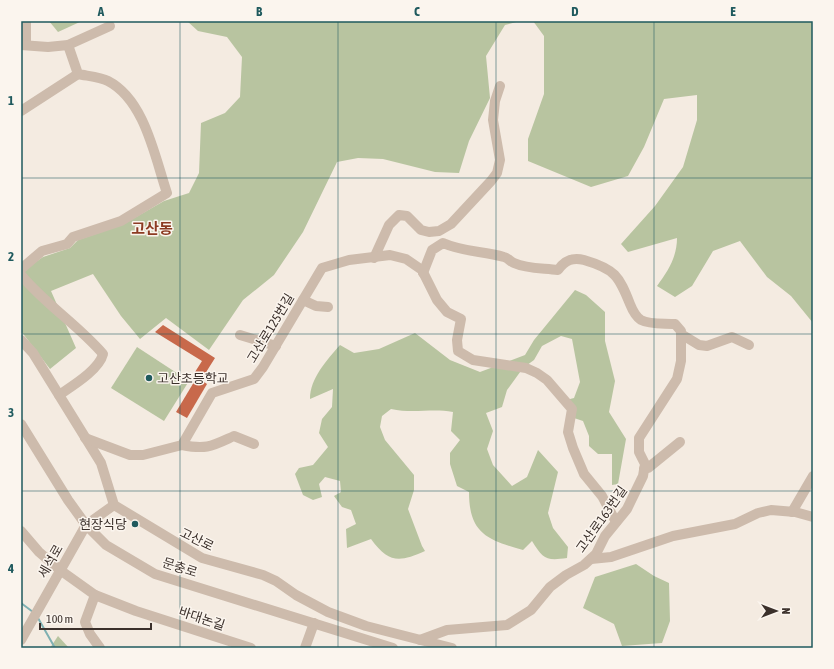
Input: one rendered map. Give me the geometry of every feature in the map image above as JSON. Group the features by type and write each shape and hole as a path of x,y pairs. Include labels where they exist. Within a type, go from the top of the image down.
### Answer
{"street":[{"path":"26,21 24,45 48,47 68,45 110,26"},
{"path":"68,45 78,74"},
{"path":"21,110 78,74 108,81 123,92 142,118 154,148 158,168 167,193 121,221 73,237 67,244 42,251 21,269"},
{"path":"374,258 393,219 399,215 407,216 421,230 429,232 439,231 451,224 497,173 500,160 493,120 495,101 500,86"},
{"path":"423,273 432,250 443,243 464,251 475,251 505,257 514,263 529,267 558,270 565,262 578,258 609,268 621,280 632,309 640,319 649,322 674,324 681,331 681,361 677,379 639,438 639,452 645,464 644,469 648,468 680,442"},
{"name":"고산로125번길","path":"182,445 212,393 254,379 276,346 322,268 349,260 390,255 406,259 423,273 437,300 447,312 461,319 457,340 458,351 473,360 526,368 537,373 547,380 572,409 568,432 573,448 584,474 606,502 616,522"},
{"path":"21,275 32,288 79,329 103,354 101,361 80,381 59,396"},
{"path":"303,300 316,306 328,307"},
{"path":"681,334 699,344 707,346 732,337 749,345"},
{"path":"240,335 276,346"},
{"path":"21,340 32,353 101,463 114,505"},
{"name":"문충로","path":"21,424 68,500 86,525 106,545 155,574 393,648"},
{"path":"86,438 130,455 143,455 182,445 198,448 208,447 234,436 254,444"},
{"name":"고산로163번길","path":"420,640 447,630 507,625 531,610 550,588 566,575 584,565 591,559 636,493 644,469"},
{"path":"792,512 813,476"},
{"name":"세석로","path":"22,638 86,525 114,505"},
{"name":"고산로","path":"114,505 202,558 276,580 296,595 328,612 360,624 403,637 452,648"},
{"path":"591,559 612,557 673,536 735,524 758,513 771,510 792,512 813,517"},
{"name":"바대논길","path":"21,531 39,552 60,570 95,594 136,611 251,648"},
{"path":"95,594 85,622 90,634 100,648"},
{"path":"305,648 314,623"}],"green space":[{"path":"49,21 82,21 58,32"},
{"path":"187,21 520,21 505,25 486,56 490,98 469,141 459,173 435,172 383,159 358,158 337,162 303,232 274,275 243,300 209,350 166,318 140,339 121,316 93,274 51,291 76,348 50,369 21,331 21,272 43,257 70,248 78,240 122,225 164,201 189,193 199,173 201,123 225,113 240,97 242,57 227,37 198,31"},
{"path":"533,21 813,21 813,323 791,296 767,277 740,241 713,251 692,286 675,297 657,286 674,258 677,238 628,252 621,244 655,206 683,167 697,120 697,95 664,99 644,147 628,176 591,187 528,161 528,139 544,94 544,36"},
{"path":"575,290 586,295 605,312 605,341 615,381 609,412 626,439 618,484 612,485 612,454 598,454 589,446 589,436 583,421 574,418 562,401 574,398 580,382 572,339 561,336 542,346 534,360 523,368 507,390 502,407 486,413 493,431 487,449 493,465 512,486 527,477 538,450 558,472 548,513 553,528 568,547 567,558 550,559 539,552 532,541 523,550 499,542 482,533 472,517 469,492 457,486 450,464 450,453 460,440 451,431 453,412 445,411 407,411 391,409 382,416 380,427 385,440 414,475 414,490 408,509 425,551 402,559 389,557 377,547 371,539 347,548 346,529 356,524 351,510 342,507 334,496 341,492 340,481 325,477 319,484 322,497 313,500 303,495 295,474 299,468 313,465 328,447 319,433 322,419 332,407 333,389 310,399 316,377 340,345 354,353 379,349 415,333 450,360 480,372 525,355 534,340"},
{"path":"137,347 189,381 164,421 111,388"},
{"path":"636,564 654,576 669,583 670,621 662,643 622,646 614,624 583,608 595,577"},
{"path":"58,636 69,648 50,648"}],"building":[{"path":"163,325 215,358 203,377 195,372 202,361 155,332"},
{"path":"197,377 207,384 187,418 176,412"}],"waterway":[{"path":"21,603 33,612"},
{"path":"38,618 55,648"}],"place":[{"name":"고산초등학교","path":"149,378"},
{"name":"현장식당","path":"135,524"}],"district":[{"name":"고산동","path":"152,229"}]}
